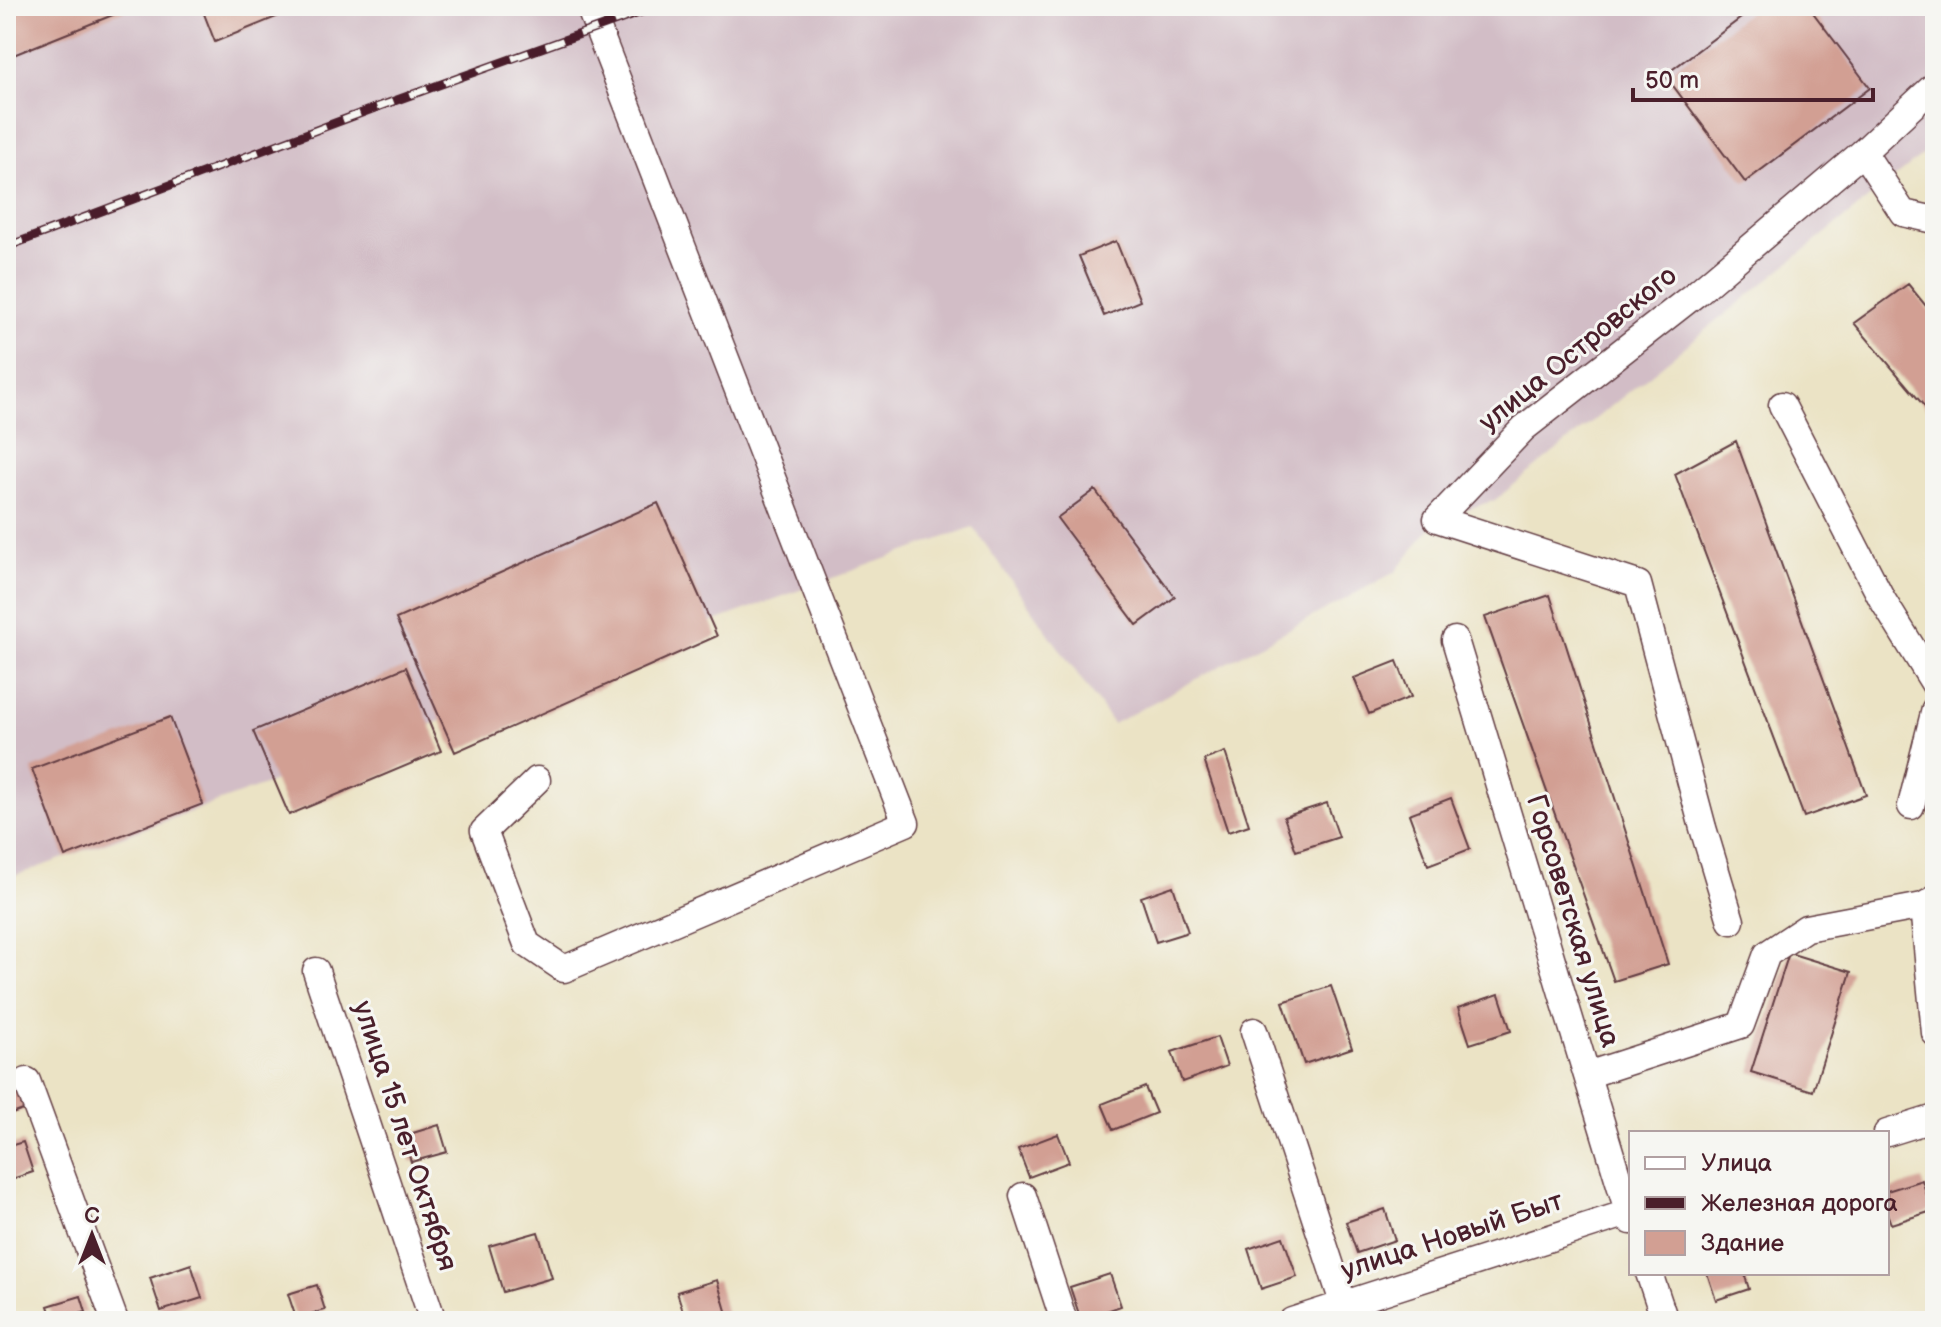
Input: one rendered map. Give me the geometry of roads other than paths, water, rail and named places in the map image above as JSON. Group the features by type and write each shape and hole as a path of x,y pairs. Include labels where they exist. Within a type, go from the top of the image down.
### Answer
{"street":[{"path":"537,780 484,831 527,944 564,969 906,823 589,6"},
{"name":"улица Островского","path":"1731,921 1638,584 1437,519 1524,428 1698,292 1863,152 1935,85"},
{"path":"1863,152 1903,213 1935,220"},
{"path":"1782,405 1882,599 1935,685"},
{"name":"Горсоветская улица","path":"1455,640 1629,1212"},
{"path":"1911,806 1935,709"},
{"path":"1587,1075 1741,1025 1767,954 1806,928 1929,902 1935,1033"},
{"name":"улица 15 лет Октября","path":"316,971 433,1321"},
{"path":"1254,1031 1346,1312"},
{"path":"27,1081 115,1321"},
{"path":"1889,1132 1935,1118"},
{"path":"1023,1196 1064,1321"},
{"name":"улица Новый Быт","path":"1292,1321 1346,1312 1629,1215"},
{"path":"1650,1275 1665,1321"}],"railway":[{"path":"6,247 372,109 658,6"}]}
